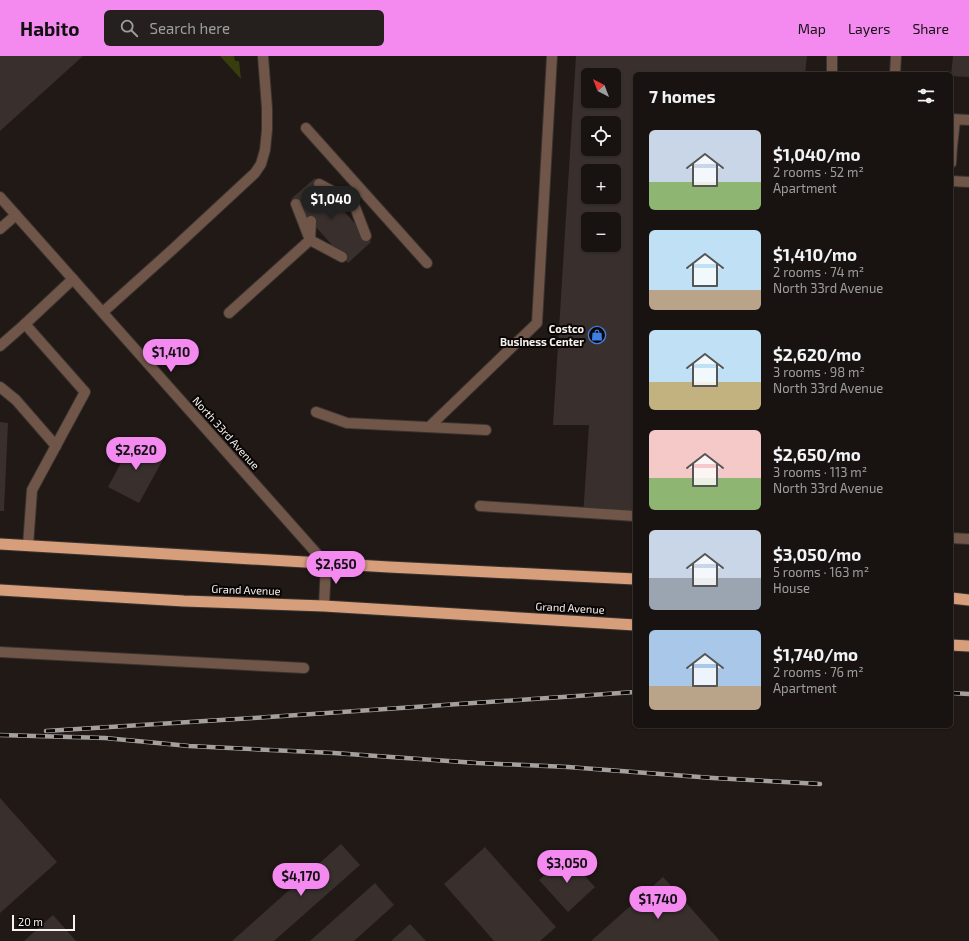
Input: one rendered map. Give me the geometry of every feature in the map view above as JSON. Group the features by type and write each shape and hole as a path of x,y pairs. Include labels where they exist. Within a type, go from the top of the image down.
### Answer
{"highway":[{"path":"0,544 326,564 633,579"},
{"name":"Grand Avenue","path":"0,590 184,601 324,606 633,625"},
{"path":"953,598 969,600"},
{"path":"953,645 969,646"}],"street":[{"path":"103,312 250,178 261,164 265,150 267,130 263,56"},
{"path":"429,427 537,323 552,56"},
{"path":"832,56 832,72"},
{"path":"895,72 896,56"},
{"path":"953,119 969,120"},
{"path":"306,128 428,263"},
{"path":"953,181 969,182"},
{"path":"320,184 353,202 366,236"},
{"path":"334,200 353,202 364,192"},
{"name":"North 33rd Avenue","path":"0,196 326,564"},
{"path":"353,202 354,222"},
{"path":"296,204 310,240 342,257"},
{"path":"0,229 16,214"},
{"path":"310,221 310,240"},
{"path":"228,313 310,240 330,242"},
{"path":"0,346 73,279"},
{"path":"25,324 85,392 32,490 28,546"},
{"path":"0,386 16,400 56,446"},
{"path":"316,412 347,423 486,430"},
{"path":"480,506 633,516"},
{"path":"953,538 969,539"},
{"path":"324,606 326,564"},
{"path":"0,652 304,668"}],"green space":[{"path":"220,56 234,56 235,61 239,61 241,79"}],"building":[{"path":"0,56 83,56 0,131"},
{"name":"Costco Business Center","path":"576,56 807,56 805,72 633,72 633,522 583,517 589,425 553,425"},
{"path":"953,56 969,56 969,77 953,76 953,72 951,72"},
{"path":"315,178 371,242 348,263 291,199"},
{"path":"0,422 8,423 4,511 0,511"},
{"path":"134,439 165,456 139,503 108,487"},
{"path":"0,798 57,862 0,913"},
{"path":"341,844 360,865 274,941 232,941"},
{"path":"485,847 556,927 540,941 494,941 444,884"},
{"path":"566,856 595,887 568,912 539,880"},
{"path":"663,877 720,941 591,941"},
{"path":"375,883 394,905 354,941 310,941"},
{"path":"53,915 76,941 24,941"},
{"path":"410,924 426,941 391,941"}],"railway":[{"path":"46,731 633,692"},
{"path":"953,693 969,694"},
{"path":"0,735 105,738 189,746 568,767 713,778 820,784"}],"place":[{"name":"Costco Business Center","path":"597,335"}]}
